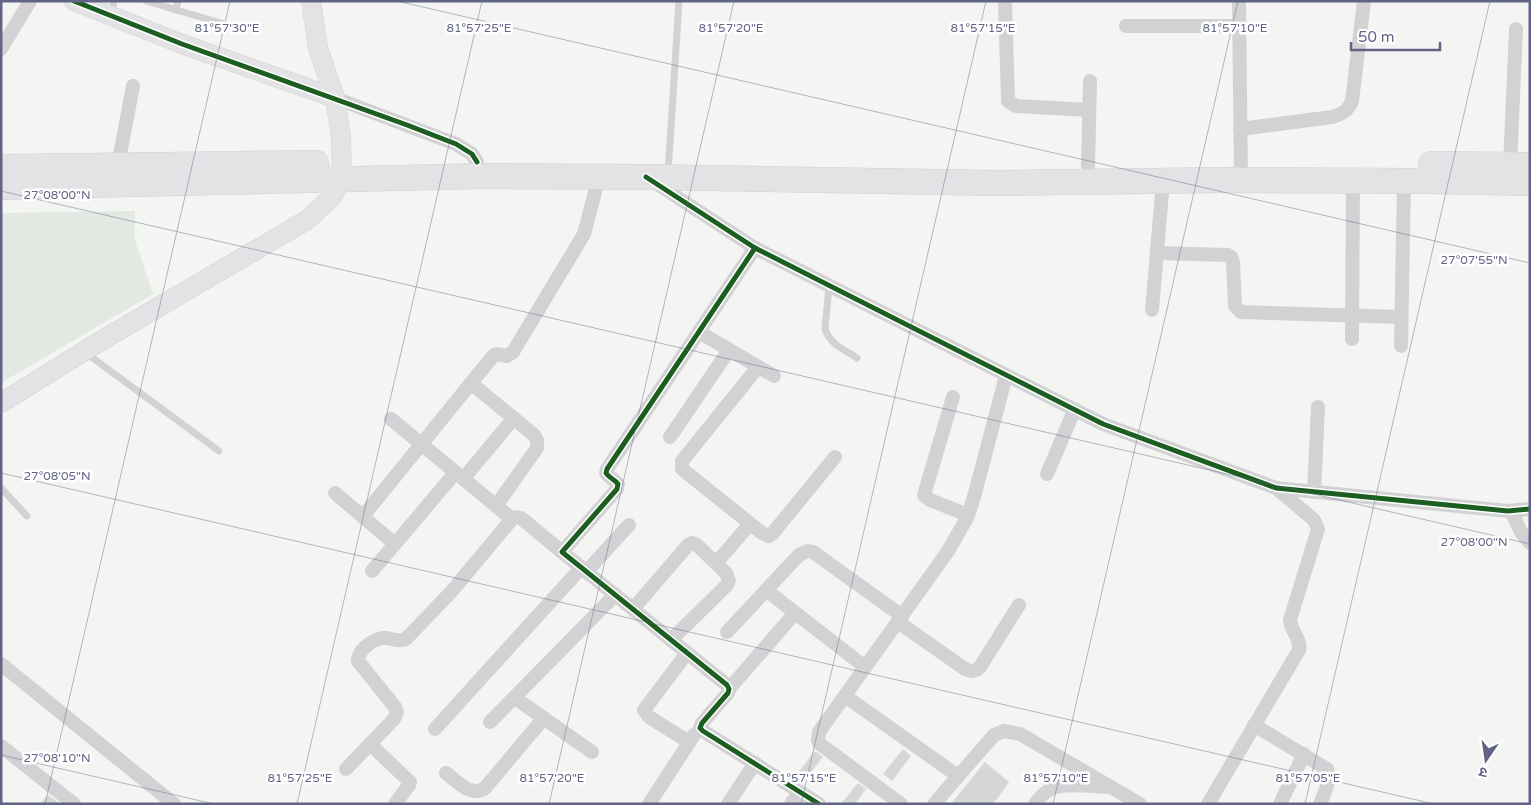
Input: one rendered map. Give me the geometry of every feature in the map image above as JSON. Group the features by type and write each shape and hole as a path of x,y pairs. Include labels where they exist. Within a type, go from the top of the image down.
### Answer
{"highway":[{"path":"1,187 342,171 477,162 565,161 661,173 998,183 1164,181 1360,163 1520,165"},
{"path":"1,167 118,165 485,176 599,177 661,173 1088,166 1241,173 1353,181 1530,183"}],"main road":[{"path":"74,1 112,8 182,44 335,98"},
{"path":"1,403 84,351 306,220 332,197 342,171 341,137 335,98 318,48 311,1"}],"street":[{"path":"1,49 30,1"},
{"path":"1005,1 1006,96 1008,100 1016,106 1089,110"},
{"path":"1239,1 1241,173"},
{"path":"1240,129 1332,117 1342,114 1349,109 1352,101 1364,1"},
{"path":"1126,26 1240,26"},
{"path":"1516,29 1520,165"},
{"path":"1088,166 1090,80"},
{"path":"118,165 133,86"},
{"path":"335,98 456,144 472,154 477,162"},
{"path":"661,173 755,248 1074,411 1104,424 1276,488 1511,511 1530,508"},
{"path":"363,516 493,356 496,354 507,356 513,352 584,234 599,177"},
{"path":"1152,310 1164,181"},
{"path":"1352,339 1353,181"},
{"path":"1401,346 1404,181"},
{"path":"562,552 617,489 618,484 608,476 606,473 607,469 755,248"},
{"path":"1157,253 1228,255 1232,257 1235,306 1241,312 1401,316"},
{"path":"699,332 774,376"},
{"path":"670,437 730,350"},
{"path":"758,367 682,460 682,469 765,535 772,534 835,457"},
{"path":"901,804 818,741 819,732 948,551 968,515 1006,376"},
{"path":"472,384 534,435 538,444 496,506"},
{"path":"953,397 924,495 930,500 968,515"},
{"path":"1314,492 1318,407"},
{"path":"1047,474 1074,411"},
{"path":"372,572 395,544 514,418"},
{"path":"391,419 512,519"},
{"path":"1208,804 1299,650 1300,643 1290,625 1290,620 1318,529 1314,520 1276,488"},
{"path":"335,493 395,544"},
{"path":"1511,511 1521,532 1530,543"},
{"path":"346,769 394,719 396,712 395,707 358,661 360,652 378,639 388,638 400,641 406,639 451,592 516,516 727,685 729,689"},
{"path":"716,563 750,524"},
{"path":"435,729 584,570 629,525"},
{"path":"633,610 688,545 692,543 697,545 728,576 727,586 671,640"},
{"path":"726,632 799,555 808,551 813,552 965,669 975,671 980,667 1019,606"},
{"path":"766,590 865,667"},
{"path":"490,722 616,595"},
{"path":"649,804 702,723 795,613"},
{"path":"687,653 644,710 649,717 690,742"},
{"path":"1,664 174,804"},
{"path":"845,696 958,776"},
{"path":"515,698 592,752"},
{"path":"446,773 471,791 480,792 544,718"},
{"path":"702,723 700,728 703,731 819,804"},
{"path":"1254,725 1327,769 1329,773 1328,783 1320,804"},
{"path":"934,804 994,735 1004,731 1020,734 1136,803"},
{"path":"370,744 410,782 395,804"},
{"path":"1,746 74,804"},
{"path":"1280,804 1304,754"},
{"path":"728,804 755,763"},
{"path":"1035,804 1046,792 1054,788 1064,786 1112,787"},
{"path":"791,804 800,792"}],"lane":[{"path":"146,1 224,24"},
{"path":"176,10 178,1"},
{"path":"661,173 679,1"},
{"path":"829,286 826,335 831,341 857,358"},
{"path":"84,351 218,451"},
{"path":"1,488 27,516"}],"shaded area":[{"path":"135,211 135,240 153,294 1,383 1,213"}],"building":[{"path":"903,749 911,756 892,781 883,774"},
{"path":"815,751 823,757 805,780 797,774"},
{"path":"985,762 1009,782 993,804 951,804"},
{"path":"858,783 866,789 855,804 841,804"},
{"path":"48,795 60,804 40,804"}],"cycle path":[{"path":"74,1 182,44 456,144 472,154 477,162"},
{"path":"646,177 755,248 1103,424 1276,488 1508,511 1530,509"},
{"path":"755,248 607,469 607,475 618,484 617,489 562,552 727,685 728,693 702,723 700,728 703,731 819,804"}]}
